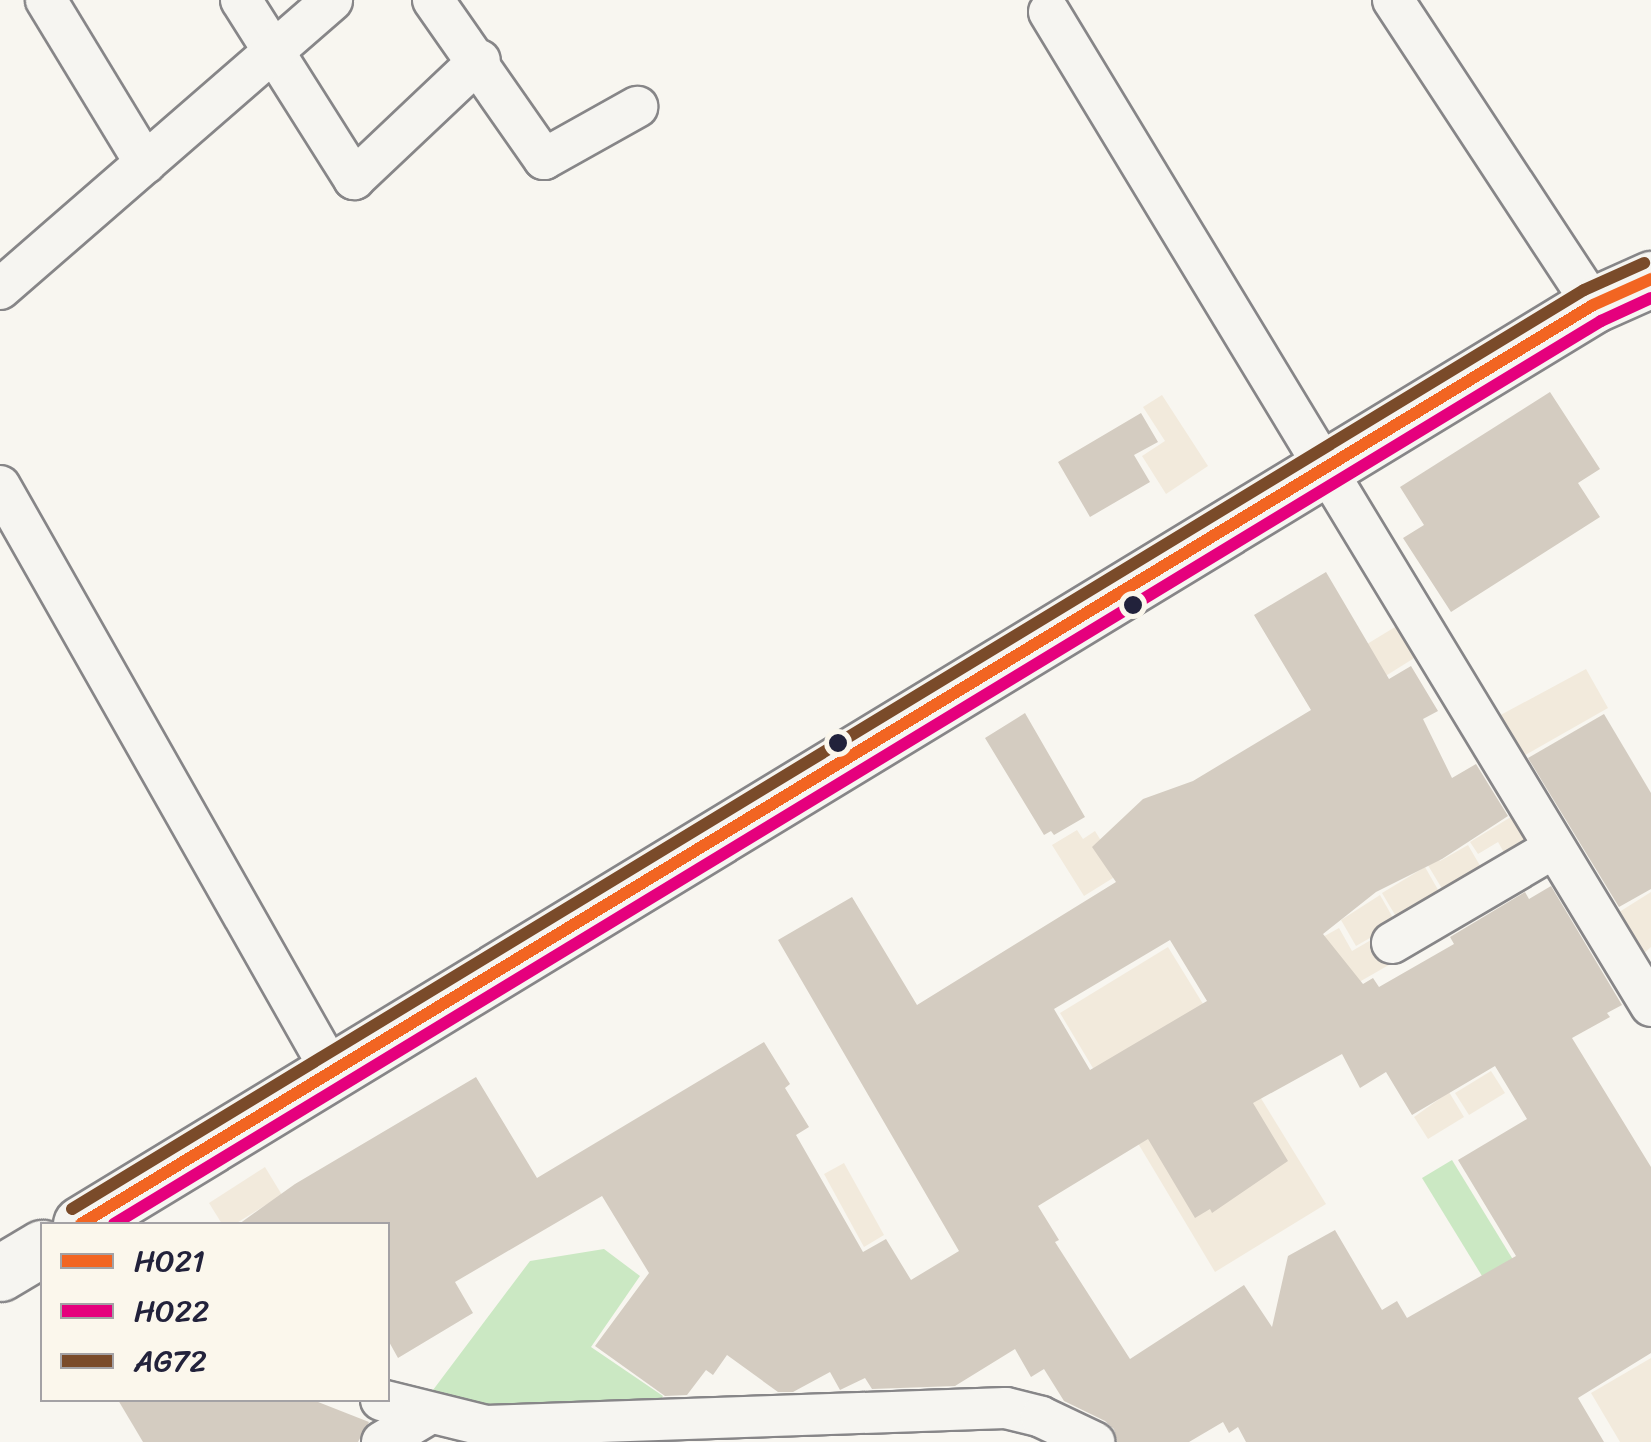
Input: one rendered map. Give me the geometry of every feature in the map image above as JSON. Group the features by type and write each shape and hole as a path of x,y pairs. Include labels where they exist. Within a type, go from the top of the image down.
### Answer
{"main road":[{"path":"86,1222 1593,305 1651,279"},
{"path":"0,1273 40,1249"}],"street":[{"path":"46,0 145,163"},
{"path":"240,0 354,179 480,60"},
{"path":"0,289 332,0"},
{"path":"434,0 480,60 544,159 637,107"},
{"path":"1393,0 1593,305"},
{"path":"1049,12 1651,1006"},
{"path":"0,486 331,1070"},
{"path":"1392,943 1554,848"},
{"path":"388,1402 430,1414 502,1426 1058,1423 1094,1442"},
{"path":"382,1442 430,1414"}],"shaded area":[{"path":"1162,395 1208,466 1166,494 1142,456 1165,441 1143,407"},
{"path":"1400,624 1419,655 1317,719 1298,686"},
{"path":"1586,669 1608,708 1520,758 1495,718"},
{"path":"1519,812 1529,828 1523,846 1506,856 1498,842 1478,854 1470,842"},
{"path":"1077,830 1083,839 1095,831 1121,873 1084,896 1052,845"},
{"path":"1468,845 1482,869 1444,892 1426,862 1436,856 1440,861"},
{"path":"1425,867 1441,895 1398,920 1382,893"},
{"path":"1651,892 1651,947 1642,955 1616,914"},
{"path":"1380,895 1396,923 1356,946 1341,920"},
{"path":"1339,928 1352,951 1378,936 1394,962 1354,985 1310,944"},
{"path":"1168,947 1326,1204 1215,1272 1060,1013"},
{"path":"1491,1071 1505,1093 1469,1115 1455,1093"},
{"path":"1449,1092 1464,1117 1428,1139 1414,1117"},
{"path":"844,1163 884,1235 864,1247 824,1174"},
{"path":"265,1167 282,1195 238,1222 221,1222 209,1203"},
{"path":"1651,1358 1651,1442 1620,1442 1591,1393"}],"green space":[{"path":"1452,1160 1591,1387 1561,1405 1422,1178"},
{"path":"604,1249 640,1276 591,1347 663,1396 657,1407 516,1412 427,1398 530,1261"}],"building":[{"path":"1550,392 1600,469 1578,483 1600,517 1451,612 1403,538 1424,525 1400,487"},
{"path":"1141,413 1158,442 1134,455 1150,482 1090,517 1058,462"},
{"path":"1326,572 1389,679 1411,666 1438,711 1423,719 1452,778 1476,764 1508,816 1442,859 1376,892 1323,934 1363,984 1373,978 1379,987 1454,944 1450,937 1525,892 1529,899 1551,886 1622,1005 1607,1013 1610,1017 1572,1038 1651,1167 1651,1353 1578,1398 1604,1442 1246,1442 1238,1427 1229,1433 1223,1422 1189,1442 1117,1442 1114,1429 1105,1421 1064,1401 1044,1369 1031,1377 1015,1349 955,1386 872,1389 865,1378 840,1390 830,1372 793,1392 778,1392 727,1355 713,1375 706,1370 687,1395 665,1396 595,1346 649,1273 602,1196 455,1282 473,1313 398,1358 390,1344 390,1222 242,1222 295,1184 476,1077 537,1178 764,1042 790,1084 785,1088 809,1127 796,1135 863,1252 886,1239 911,1280 959,1251 778,940 852,897 917,1005 1116,882 1092,847 1143,799 1193,781 1311,710 1254,615","holes":["1170,940 1207,1001 1090,1070 1054,1009","1342,1054 1360,1088 1386,1072 1412,1115 1495,1066 1527,1119 1458,1160 1516,1256 1407,1318 1397,1301 1382,1310 1335,1230 1288,1256 1272,1327 1244,1285 1130,1359 1055,1242 1059,1240 1038,1206 1148,1139 1195,1218 1210,1209 1212,1213 1288,1161 1253,1103"]},
{"path":"1025,713 1085,817 1054,835 1051,831 1044,835 985,738"},
{"path":"1604,714 1651,793 1651,889 1619,907 1528,758"},
{"path":"119,1402 318,1402 369,1422 358,1442 143,1442"}],"transit line":[{"name":"AG72","path":"72,1209 1584,290 1644,263"},
{"name":"HO21","path":"84,1222 1593,305 1651,279"},
{"name":"HO22","path":"117,1222 1601,321 1651,298"}]}
